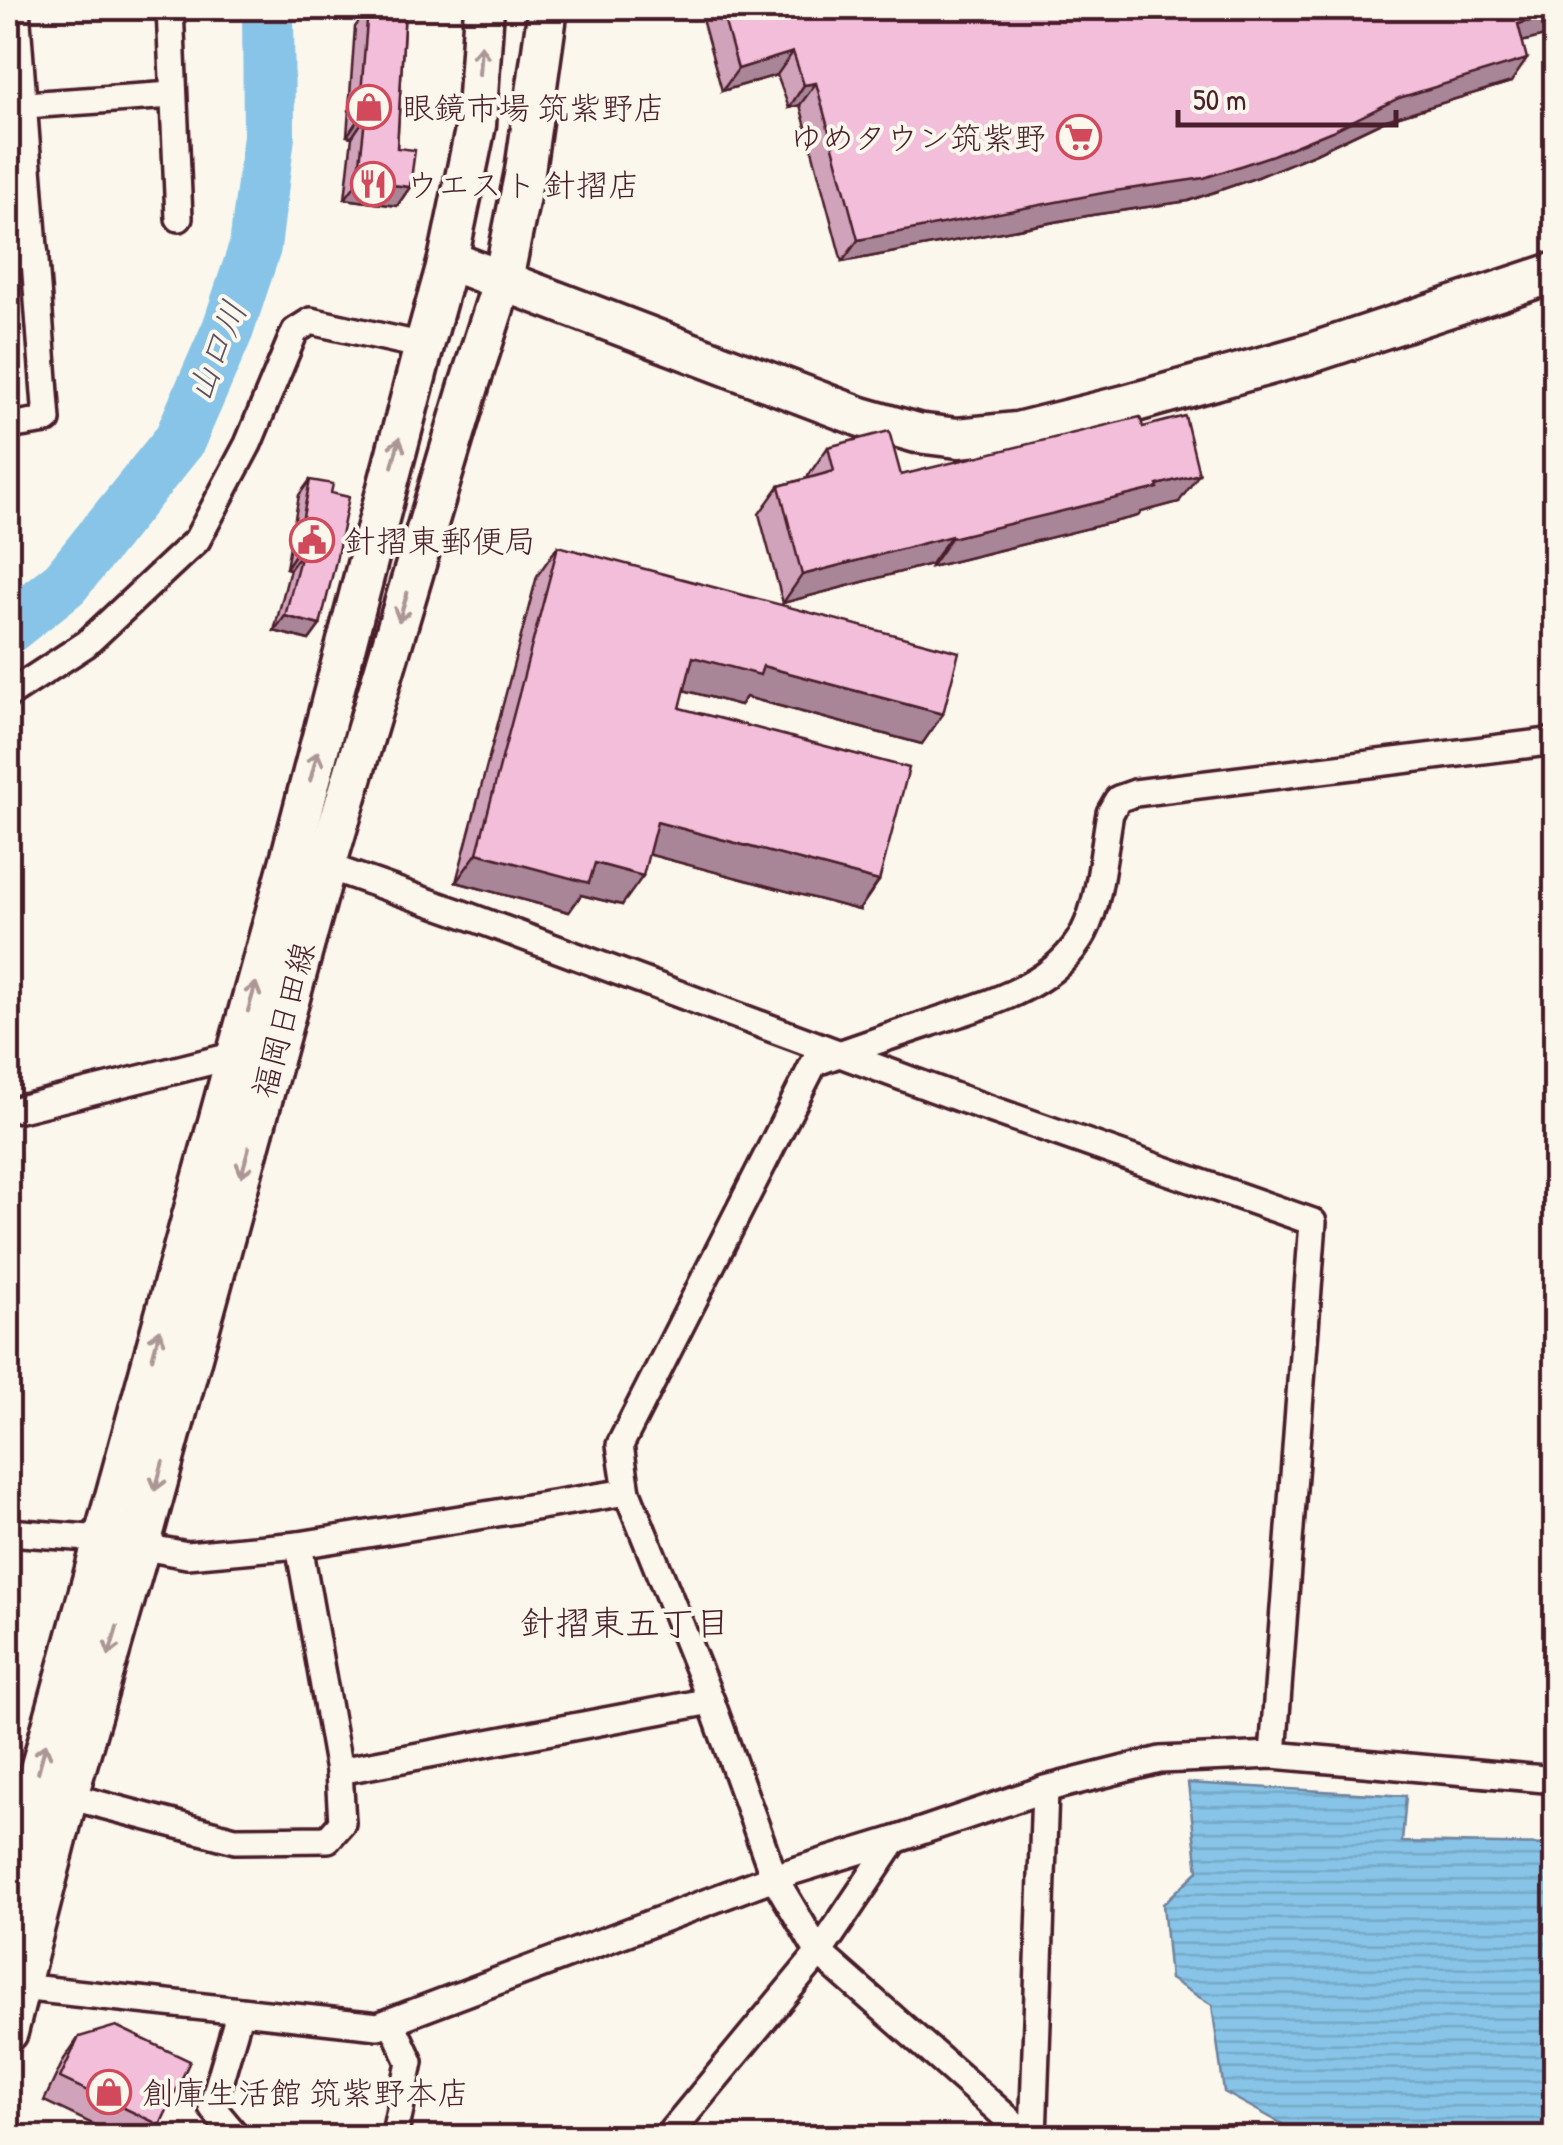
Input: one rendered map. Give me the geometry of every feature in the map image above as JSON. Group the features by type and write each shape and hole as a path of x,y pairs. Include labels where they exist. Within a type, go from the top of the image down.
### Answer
{"main road":[{"name":"福岡日田線","path":"8,1886 102,1539 254,1059 308,863 476,125 484,8"},
{"name":"福岡日田線","path":"308,863 503,280 525,172 548,8"},
{"path":"448,260 861,417 917,433 958,438 1017,432 1125,405 1308,354 1556,272"},
{"name":"福岡日田線","path":"8,2032 14,1986 140,1547 254,1059"}],"street":[{"path":"8,426 47,420 18,93 16,8"},
{"path":"170,8 179,218"},
{"path":"18,93 174,96"},
{"path":"8,257 35,254"},
{"path":"8,695 86,644 197,540 248,444 295,332 311,321 424,346"},
{"path":"1032,2138 819,1953 774,1878 711,1701 626,1492 620,1446 814,1063 1013,995 1046,975 1082,936 1092,913 1110,813 1118,799 1134,793 1556,741"},
{"path":"308,863 481,920 838,1054 1313,1222 1273,1755"},
{"path":"20,1108 254,1059"},
{"path":"8,1532 102,1539 187,1556 299,1545 626,1492"},
{"path":"68,1796 235,1840 328,1839 342,1823 339,1770 299,1545"},
{"path":"339,1770 711,1701"},
{"path":"14,1986 378,2026 774,1878 1045,1789 1160,1760 1273,1755 1556,1780"},
{"path":"1032,2138 1045,1789"},
{"path":"666,2138 819,1953 895,1840"},
{"path":"238,2138 212,2107 240,2011"},
{"path":"390,2021 410,2062 394,2138"}],"water":[{"path":"1188,1783 1406,1796 1402,1842 1555,1845 1555,2137 1306,2137 1224,2092 1212,2005 1170,1979 1163,1904 1198,1871"}],"building":[{"path":"371,8 405,8 397,148 415,150 410,187 358,181 365,118 359,118"},
{"name":"ゆめタウン筑紫野","path":"721,8 1556,8 1556,14 1518,24 1527,59 1399,98 1332,131 1204,178 1108,192 858,240 816,83 804,85 793,52 738,69"},
{"path":"1185,416 1199,474 1157,485 1158,488 802,575 779,486 834,471 828,447 889,431 901,475 1140,417 1143,427"},
{"path":"310,480 333,484 331,493 349,497 320,625 285,616 301,554 296,553"},
{"path":"558,546 959,652 943,714 763,666 760,675 693,657 680,708 909,768 879,881 657,822 643,876 595,863 589,883 477,853"},
{"path":"116,2026 190,2061 160,2125 60,2078 79,2037"}],"waterway":[{"name":"山口川","path":"8,628 65,583 179,441 228,329 255,247 269,136 268,8"}],"place":[{"name":"眼鏡市場 筑紫野店","path":"369,107"},
{"name":"ゆめタウン筑紫野","path":"1079,137"},
{"name":"ウエスト 針摺店","path":"373,184"},
{"name":"針摺東郵便局","path":"312,540"},
{"name":"創庫生活館 筑紫野本店","path":"109,2092"}],"district":[{"name":"針摺東五丁目","path":"625,1622"}]}
